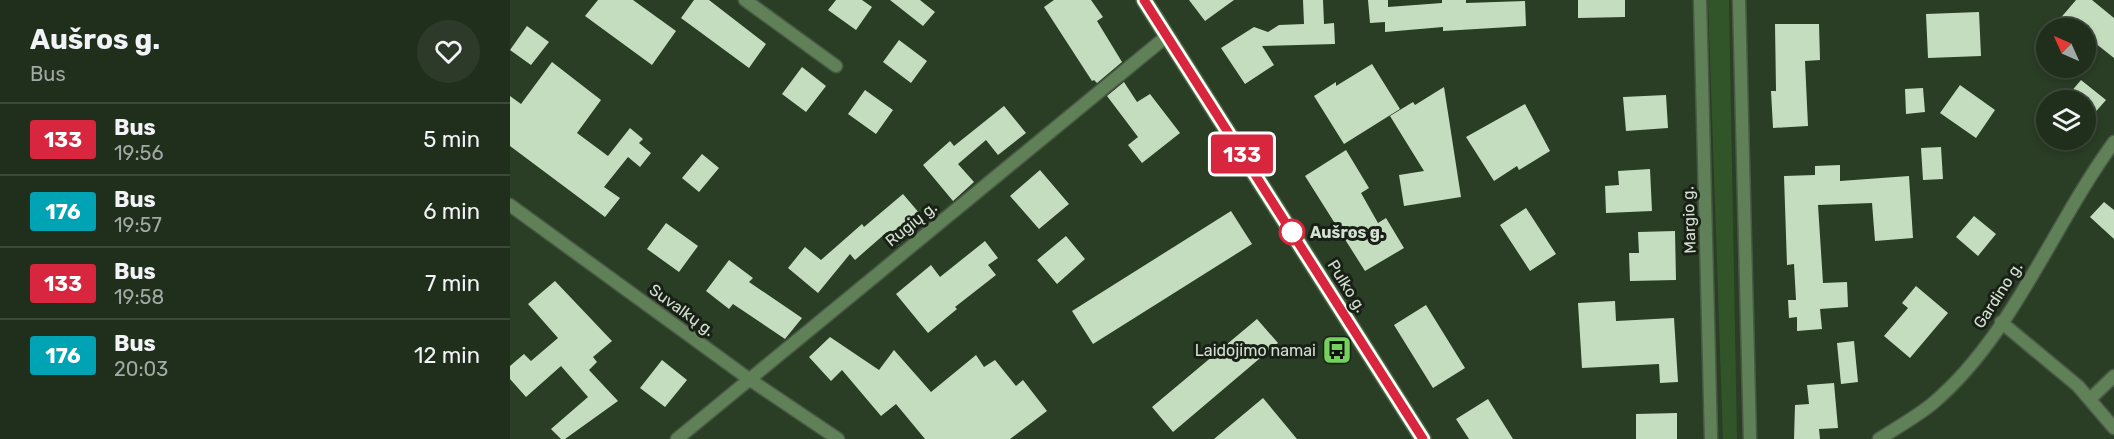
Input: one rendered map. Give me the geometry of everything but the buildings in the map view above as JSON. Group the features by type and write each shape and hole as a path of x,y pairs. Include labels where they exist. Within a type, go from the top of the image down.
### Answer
{"main road":[{"name":"Pulko g.","path":"1144,0 1423,439"}],"street":[{"path":"745,0 836,66"},
{"name":"Margio g.","path":"1700,0 1712,439"},
{"path":"1739,0 1750,439"},
{"name":"Rugių g.","path":"677,439 1167,36"},
{"name":"Gardino g.","path":"1879,439 1932,404 1969,367 2001,322 2114,142"},
{"name":"Suvalkų g.","path":"510,205 749,379 838,439"},
{"path":"2001,322 2078,386 2114,428"},
{"path":"2090,399 2114,376"}],"green space":[{"path":"1708,0 1729,0 1737,439 1723,439"}],"bus line":[{"name":"133","path":"1144,0 1423,439"}],"place":[{"name":"Aušros g.","path":"1292,232"},
{"name":"Laidojimo namai","path":"1337,350"}]}
